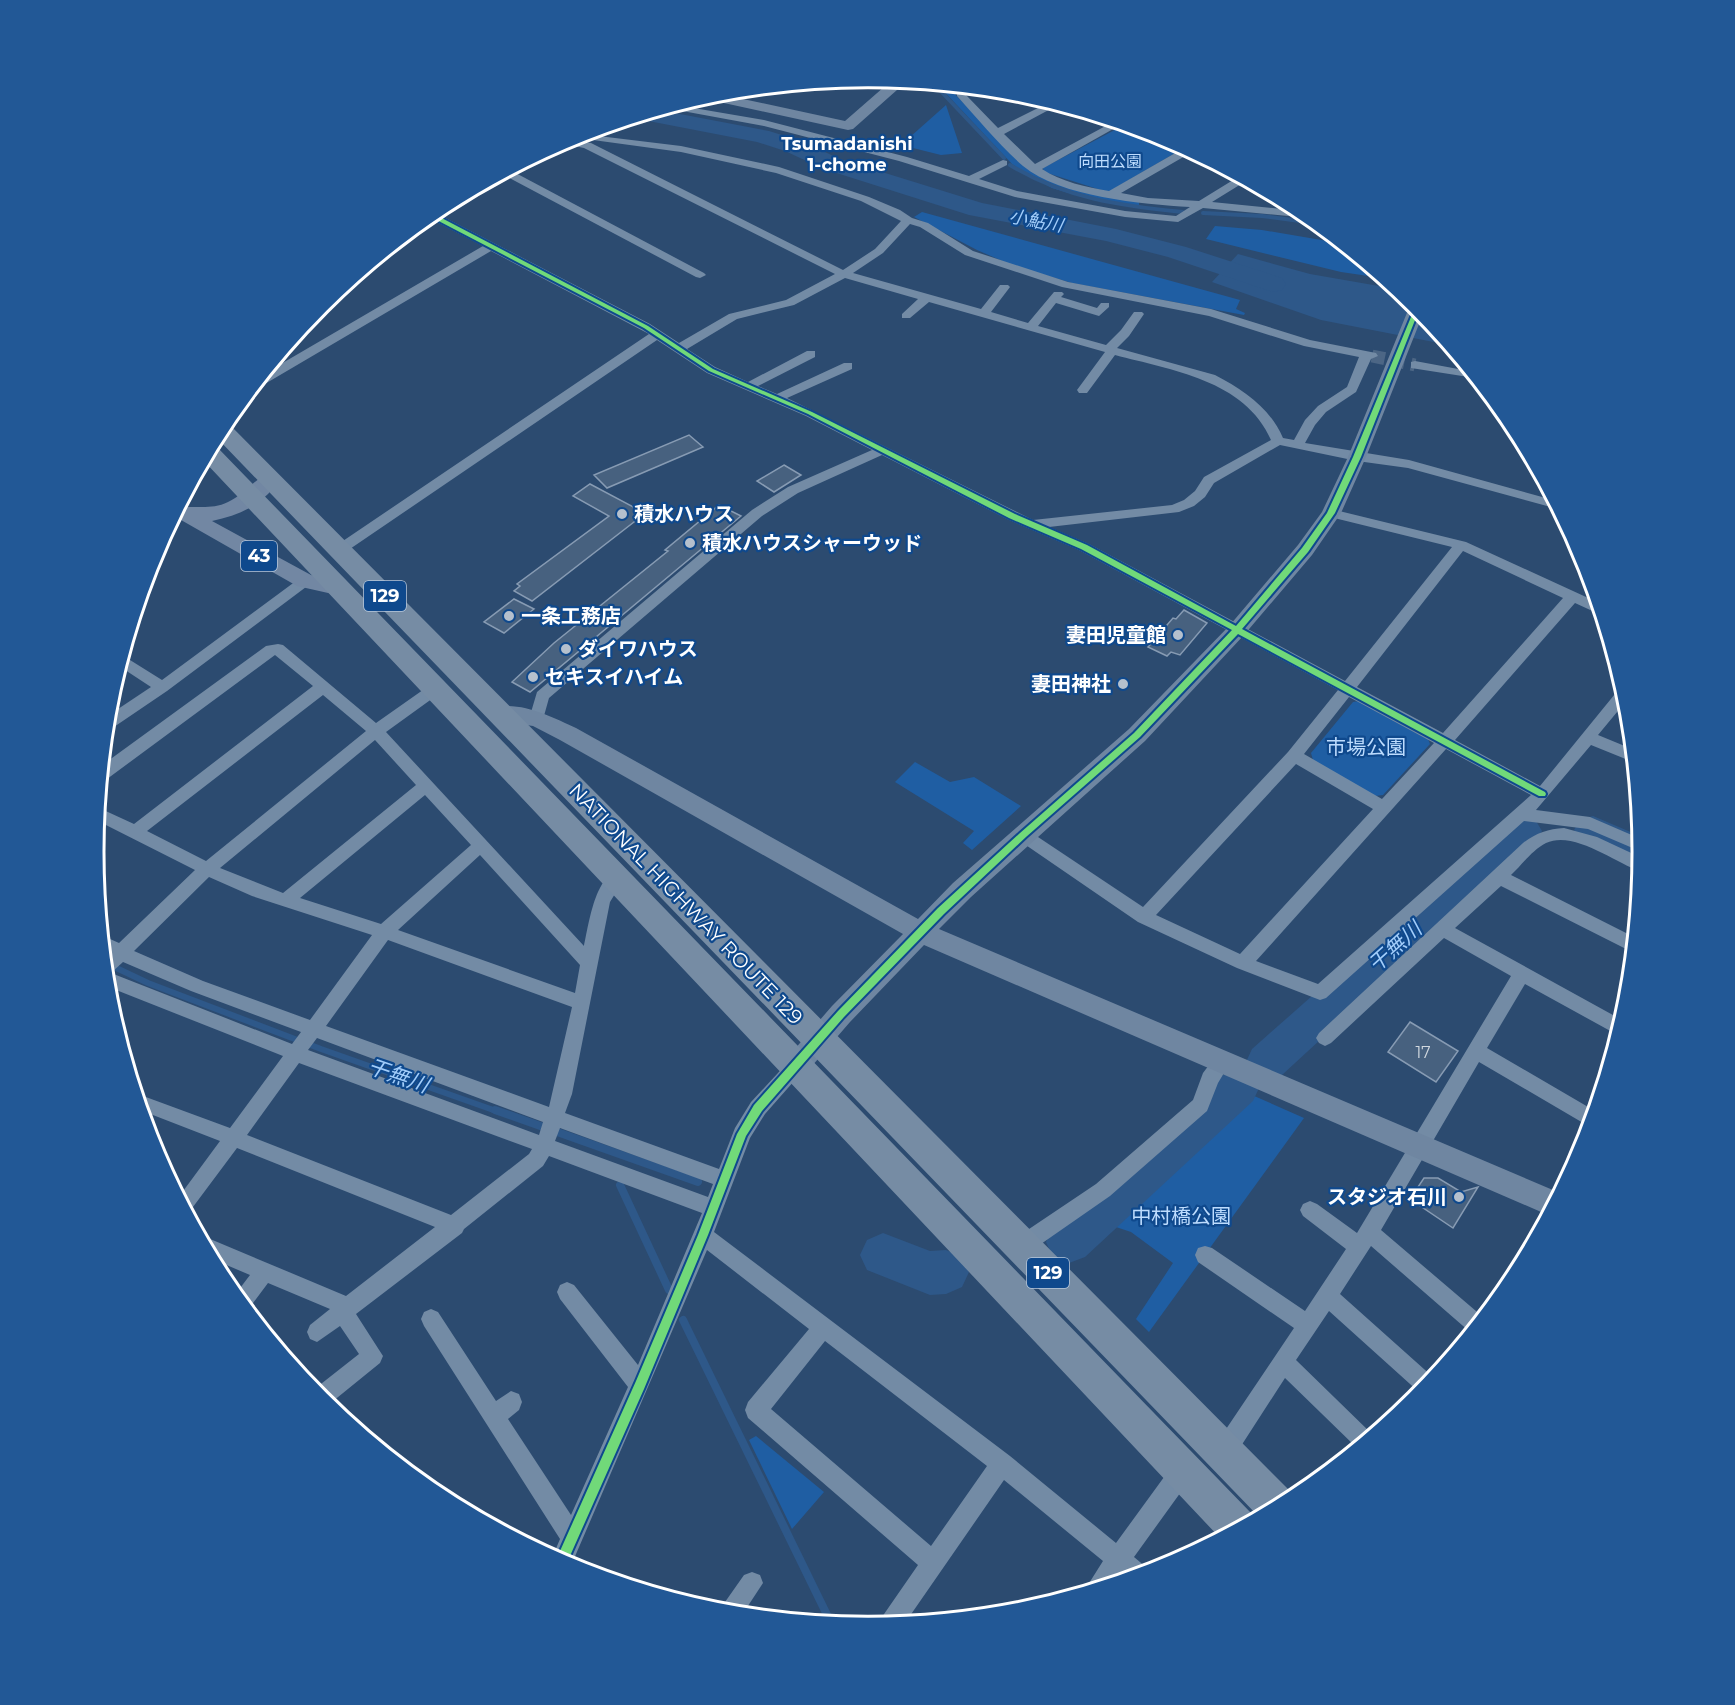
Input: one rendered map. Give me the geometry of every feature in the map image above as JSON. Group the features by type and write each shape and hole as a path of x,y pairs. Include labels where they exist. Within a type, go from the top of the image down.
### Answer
{"highway":[{"name":"NATIONAL HIGHWAY ROUTE 129","path":"226,438 254,487 337,588 616,879 1021,1246 1272,1500"},
{"name":"NATIONAL HIGHWAY ROUTE 129","path":"215,456 339,550 500,714 1233,1523"}],"main road":[{"name":"43","path":"185,510 205,516 217,513 254,487"},
{"name":"43","path":"184,511 305,581 337,588"}],"street":[{"path":"834,140 891,89"},
{"path":"960,94 997,134 1034,169 1047,177 1110,195 1148,201 1284,212"},
{"path":"731,101 848,126"},
{"path":"689,110 764,123 834,140 1015,194 1125,214 1179,219 1235,183"},
{"path":"997,134 1043,110"},
{"path":"1034,169 1109,128"},
{"path":"597,139 681,149 779,170 896,212 908,220 924,225 969,253 1066,285 1210,313 1308,344 1369,356 1352,389 1322,410 1309,423 1298,444"},
{"path":"582,144 843,274 1211,378 1228,386 1249,402 1273,428 1278,441"},
{"path":"1110,195 1179,155"},
{"path":"968,181 1003,163"},
{"path":"514,176 700,275"},
{"path":"678,349 733,316 790,303 843,274 879,250 908,220"},
{"path":"437,221 491,246 658,334 711,370 778,398 1012,516 1084,548 1542,794"},
{"path":"271,375 491,246"},
{"path":"983,314 1004,287"},
{"path":"1031,327 1056,297 1100,312"},
{"path":"906,316 926,298"},
{"path":"1083,390 1110,349 1138,314"},
{"path":"565,1554 703,1235 742,1134 758,1108 920,932 1023,835 1137,735 1237,630 1305,550 1332,513 1357,457 1413,317"},
{"path":"339,550 658,334"},
{"path":"749,386 811,354"},
{"path":"1415,365 1462,373"},
{"path":"778,398 849,366"},
{"path":"1033,524 1174,509 1189,503 1200,494 1209,480 1278,441 1357,457 1409,464 1546,502"},
{"path":"537,719 542,696 757,513 793,490 882,450"},
{"path":"1332,513 1461,545 1590,605"},
{"path":"1144,917 1294,756 1461,545"},
{"path":"116,719 305,581"},
{"path":"1243,963 1573,596"},
{"path":"108,770 271,650 278,649 376,731 588,963"},
{"path":"128,665 162,687"},
{"path":"135,832 322,687"},
{"path":"114,959 207,869 376,731 435,689"},
{"path":"1023,835 1144,917 1243,963 1320,993 1542,794 1617,702"},
{"path":"500,714 537,719 568,734 920,932 1547,1201"},
{"path":"1588,737 1625,753"},
{"path":"1294,756 1384,808"},
{"path":"286,900 425,786"},
{"path":"1521,814 1561,826 1632,861"},
{"path":"105,817 207,869 286,900 384,932 581,1003"},
{"path":"1325,1038 1541,838 1561,826 1590,823 1632,842"},
{"path":"188,1200 384,932 480,846"},
{"path":"1499,877 1626,941"},
{"path":"317,1332 536,1160 563,1094 602,901 616,879"},
{"path":"1442,929 1612,1023"},
{"path":"114,959 134,960 197,986 305,1040 549,1131 725,1180"},
{"path":"1224,1452 1364,1239 1522,973"},
{"path":"115,981 305,1040 549,1131 714,1208"},
{"path":"1475,1050 1585,1115"},
{"path":"1021,1246 1103,1190 1200,1105 1210,1079 1221,1063"},
{"path":"146,1104 454,1226"},
{"path":"1310,1210 1364,1239 1472,1321"},
{"path":"703,1235 1002,1464 1132,1569"},
{"path":"216,1250 265,1270 345,1309 373,1356 327,1393"},
{"path":"1205,1255 1307,1325"},
{"path":"246,1297 265,1270"},
{"path":"567,1292 640,1384"},
{"path":"1326,1295 1420,1380"},
{"path":"431,1319 572,1537"},
{"path":"824,1327 756,1410 933,1563"},
{"path":"1283,1362 1360,1436"},
{"path":"494,1417 511,1402"},
{"path":"897,1615 1002,1464"},
{"path":"1103,1579 1183,1470"},
{"path":"735,1605 752,1583"}],"green space":[{"path":"945,93 955,94 1016,157 1043,177 1139,201 1139,206 1079,196 1052,188 1012,164"},
{"path":"946,105 962,153 941,155 901,145"},
{"name":"向田公園","path":"1115,130 1174,153 1110,191 1044,172 1043,168"},
{"path":"922,212 1240,300 1236,309 1245,313 1244,315 1072,283 1014,266 977,250 914,217"},
{"path":"1215,226 1262,230 1326,241 1369,276 1341,272 1206,239"},
{"name":"市場公園","path":"1359,701 1428,739 1430,744 1383,795 1375,796 1313,760 1311,753 1353,702"},
{"path":"915,762 950,782 974,777 1021,806 972,850 963,843 974,831 895,782"},
{"name":"中村橋公園","path":"1252,1095 1304,1118 1149,1332 1136,1319 1173,1263 1131,1232 1107,1224"},
{"path":"756,1436 824,1492 792,1529 749,1440"}],"shaded area":[{"path":"1238,254 1310,274 1380,286 1436,342 1321,320 1212,282"}],"building":[{"path":"689,435 703,447 607,488 594,475"},
{"path":"784,465 801,475 774,492 757,481"},
{"path":"590,484 639,510 636,512 643,515 532,601 514,591 520,586 517,584 609,516 573,496"},
{"path":"719,505 741,516 530,692 512,682 554,643 668,551 665,550"},
{"name":"一条工務店","path":"514,599 534,609 504,633 484,622"},
{"name":"妻田児童館","path":"1184,610 1207,623 1180,655 1171,652 1167,656 1148,647 1173,618 1176,619"},
{"path":"1410,1022 1458,1051 1436,1082 1388,1052"},
{"path":"1424,1178 1438,1178 1461,1192 1478,1187 1453,1228 1410,1199"}],"waterway":[{"path":"942,93 1004,158"},
{"name":"小鮎川","path":"661,118 761,136 793,146 832,164 978,210 1107,234 1177,252 1273,284"},
{"path":"1010,165 1051,185 1094,199 1183,212"},
{"path":"1203,213 1297,221"},
{"name":"干無川","path":"1593,830 1632,848"},
{"name":"干無川","path":"1267,1062 1523,831"},
{"name":"干無川","path":"112,966 148,983 321,1049 499,1112"},
{"name":"干無川","path":"1069,1242 1238,1088"},
{"name":"干無川","path":"495,1110 698,1182"},
{"path":"620,1185 669,1290"},
{"name":"干無川","path":"883,1255 930,1273 946,1272"},
{"path":"683,1320 827,1615"}],"tunnel":[{"path":"1372,356 1415,365"}],"cycle path":[{"path":"440,219 646,327 711,370 810,413 1012,516 1084,547 1542,794"},
{"path":"565,1554 640,1385 703,1235 742,1134 758,1108 841,1014 941,911 1137,735 1237,630 1305,550 1331,513 1357,457 1413,317"}],"place":[{"name":"積水ハウス","path":"622,514"},
{"name":"積水ハウスシャーウッド","path":"690,543"},
{"name":"一条工務店","path":"509,616"},
{"name":"妻田児童館","path":"1178,635"},
{"name":"ダイワハウス","path":"566,649"},
{"name":"セキスイハイム","path":"533,677"},
{"name":"妻田神社","path":"1123,684"},
{"name":"スタジオ石川","path":"1459,1197"}],"district":[{"name":"Tsumadanishi 1-chome","path":"847,154"}]}
